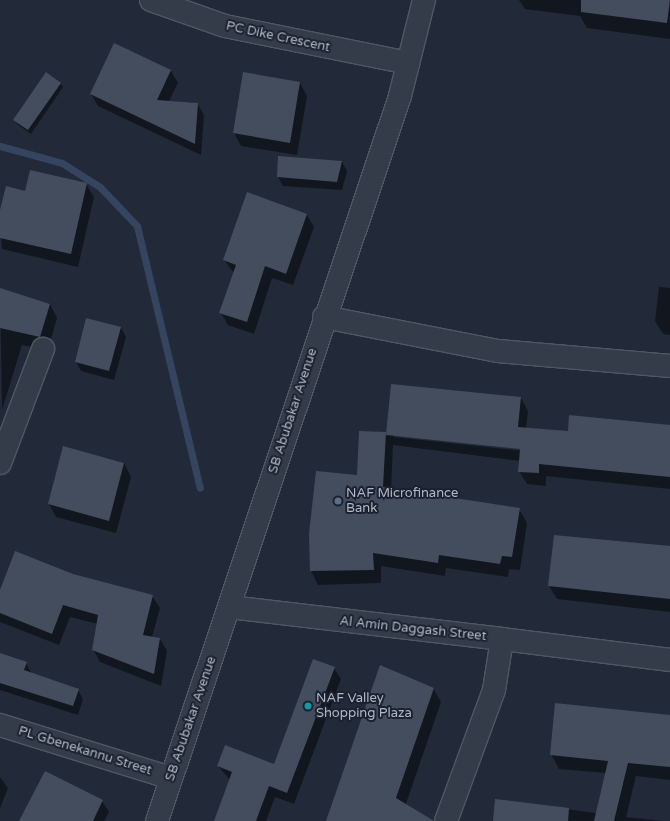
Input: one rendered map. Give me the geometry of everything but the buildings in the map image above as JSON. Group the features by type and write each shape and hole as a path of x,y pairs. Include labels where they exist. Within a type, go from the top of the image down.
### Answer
{"street":[{"name":"PC Dike Crescent","path":"151,0 225,26 408,62"},
{"name":"SB Abubakar Avenue","path":"157,821 230,607 324,317 400,96 424,0"},
{"path":"324,317 498,351 670,366"},
{"path":"0,463 43,349"},
{"name":"Al Amin Daggash Street","path":"230,607 502,639 494,690 446,821"},
{"path":"502,639 670,660"},
{"name":"PL Gbenekannu Street","path":"0,725 171,778"}],"waterway":[{"path":"0,146 62,163 100,187 137,226 200,488"}],"place":[{"name":"NAF Microfinance Bank","path":"338,501"},
{"name":"NAF Valley Shopping Plaza","path":"308,706"}]}
